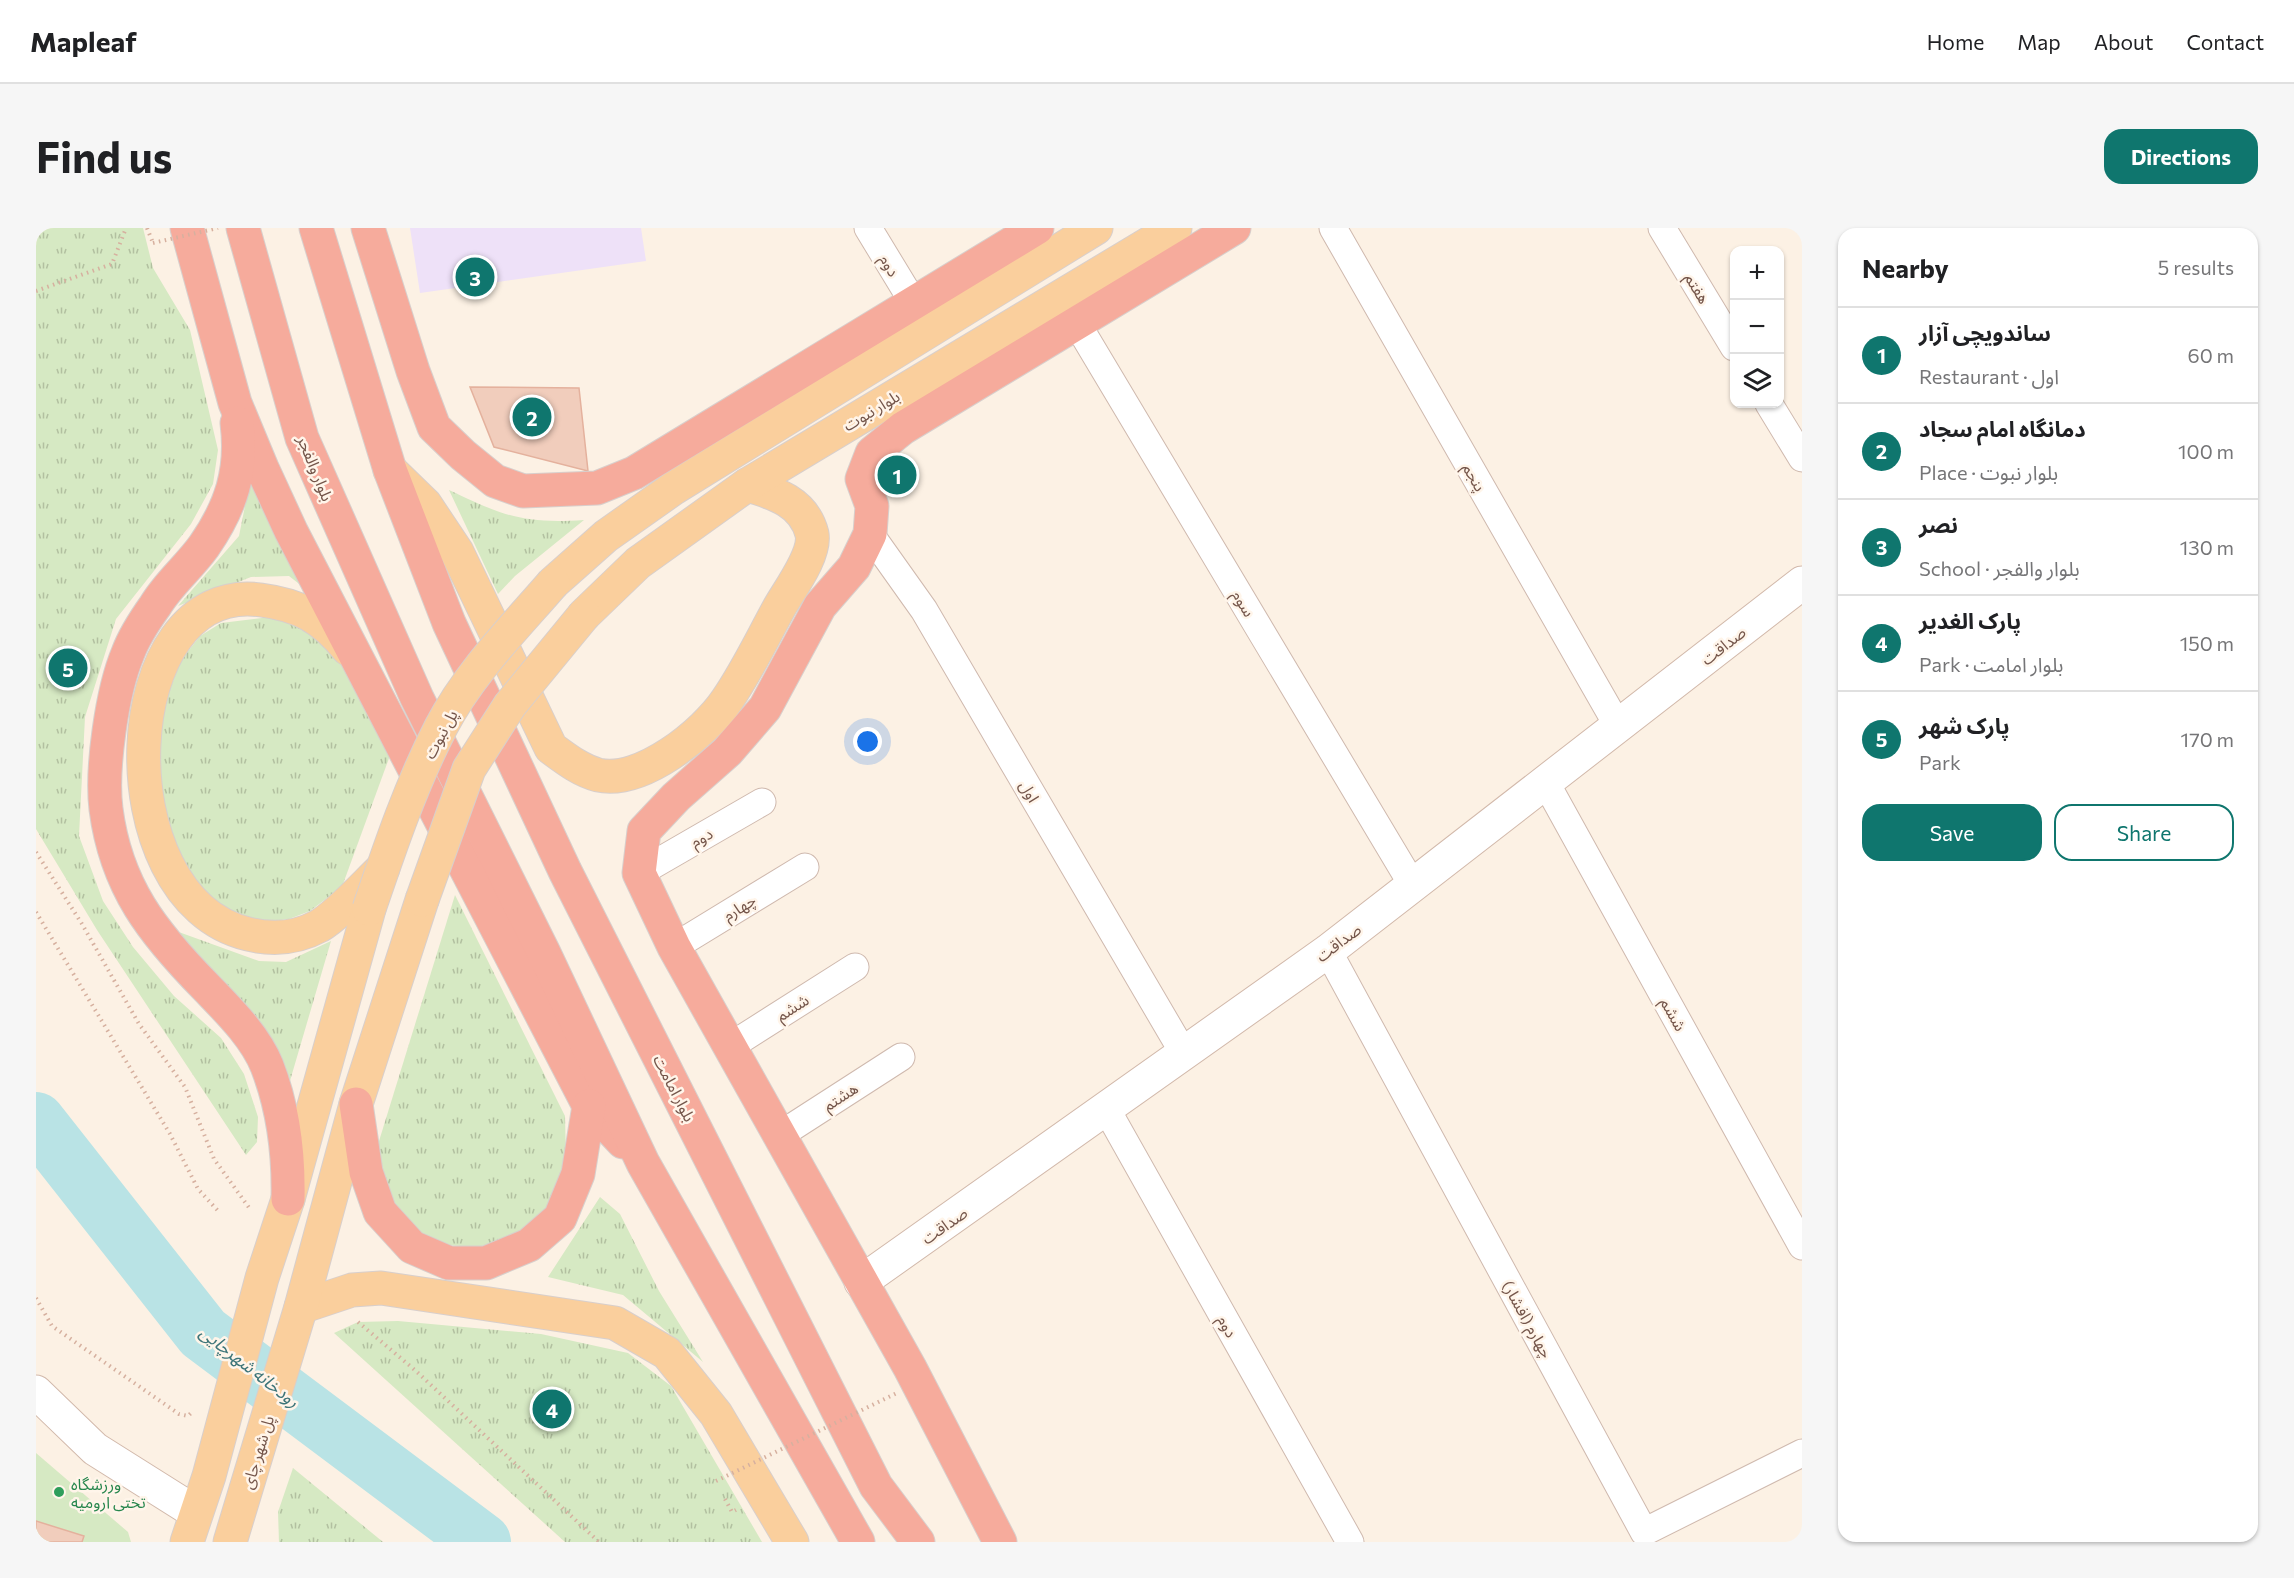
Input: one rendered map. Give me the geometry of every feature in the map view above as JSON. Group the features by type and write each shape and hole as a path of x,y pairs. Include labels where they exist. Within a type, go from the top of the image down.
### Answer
{"highway":[{"name":"بلوار والفجر","path":"243,228 302,438 417,698 544,953 643,1163"},
{"path":"316,228 390,470"},
{"path":"368,228 413,370 434,427 495,481 523,491 597,488 634,473 1036,228"},
{"path":"1000,1542 910,1368 674,947 639,873 644,831 676,797 727,752 765,708 820,606 855,567 870,534 872,506 862,479 872,453 903,428 1234,228"},
{"path":"180,239 235,404 291,531 589,1106 643,1163 858,1542"},
{"path":"235,404 240,446 234,493 204,546 155,604 128,653 108,740 106,807 115,858 134,898 157,933 180,961 242,1026 266,1065 289,1152 288,1199"},
{"name":"بلوار امامت","path":"390,470 449,623 565,871 871,1476 918,1542"},
{"path":"356,1104 366,1172 380,1212 412,1247 449,1263 486,1263 529,1245 560,1218 578,1174 589,1106"}],"main road":[{"name":"پل نبوت","path":"191,1527 209,1476 262,1278 288,1199 369,909 411,794 442,725 476,673 553,583 606,536 674,488 1096,228"},
{"name":"بلوار نبوت","path":"422,900 469,769 510,705 584,615 638,563 747,485 1175,228"},
{"path":"390,470 425,504 457,552 551,748 574,766 600,776 639,771 663,758 691,738 726,702 759,649 806,562 812,536 803,512 779,494 747,485"},
{"path":"360,664 318,617 282,603 244,597 205,610 175,636 160,668 145,735 143,783 148,815 176,878 194,902 216,922 243,933 267,938 296,935 320,925 383,868"},
{"name":"پل شهر چای","path":"232,1535 301,1307 356,1104 422,900"},
{"path":"301,1307 352,1290 381,1288 615,1323 667,1353 716,1414 792,1542"}],"street":[{"name":"دوم","path":"868,228 913,302"},
{"name":"پنجم","path":"1333,228 1618,726"},
{"name":"هفتم","path":"1662,228 1730,341"},
{"name":"سوم","path":"1076,322 1412,884"},
{"path":"1771,408 1802,458"},
{"name":"اول","path":"870,534 924,610 1183,1052"},
{"name":"صداقت","path":"861,1282 1107,1110 1183,1052 1328,951 1802,583"},
{"name":"ششم","path":"1546,783 1802,1246"},
{"name":"دوم","path":"639,873 762,802"},
{"name":"چهارم","path":"674,947 805,867"},
{"name":"چهارم (افشار)","path":"1328,951 1647,1537 1802,1454"},
{"name":"ششم","path":"729,1047 855,966"},
{"name":"هشتم","path":"780,1135 901,1057"},
{"name":"دوم","path":"1107,1110 1350,1542"},
{"path":"36,1392 95,1449 191,1527"}],"path":[{"path":"36,291 112,264 126,228"},
{"path":"147,228 153,243 218,228"},
{"path":"167,228 180,239"},
{"path":"36,852 82,924 140,1024 185,1087 214,1159 250,1210"},
{"path":"36,912 164,1124 198,1189 220,1213"},
{"path":"247,1221 252,1200"},
{"path":"36,1298 52,1326 179,1414 188,1416 195,1407"},
{"path":"352,1319 416,1371 599,1542"},
{"path":"716,1481 899,1392"},
{"path":"727,1474 733,1484"}],"shaded area":[{"path":"410,228 641,228 646,261 420,293"}],"green space":[{"path":"36,228 143,228 153,268 190,330 218,450 213,484 191,524 116,619 85,717 79,836 103,901 133,947 174,996 221,1038 244,1074 258,1117 257,1142 246,1155 97,930 36,829"},
{"path":"252,471 312,594 289,576 251,577 178,606 239,536"},
{"path":"449,490 484,506 514,516 545,521 584,520 515,576 498,594"},
{"path":"277,616 299,621 343,656 392,750 343,884 310,911 289,919 267,922 216,907 178,858 155,783 160,716 181,660 200,636 221,623"},
{"path":"455,895 565,1116 566,1159 550,1205 522,1233 479,1247 442,1245 407,1224 382,1184 375,1154"},
{"path":"176,931 259,961 286,962 331,941 287,1091"},
{"path":"600,1197 620,1214 659,1291 703,1362 623,1295 548,1277"},
{"path":"398,1321 541,1334 628,1353 671,1386 762,1542 565,1542 334,1333 358,1322"},
{"name":"ورزشگاه تختی ارومیه","path":"36,1453 128,1532 131,1542 36,1542"},
{"path":"293,1468 383,1542 279,1542 278,1512"}],"building":[{"path":"470,387 579,388 588,471 494,447"},
{"path":"36,1521 84,1536 82,1542 36,1542"}],"waterway":[{"name":"رودخانه شهرچایی","path":"36,1121 203,1333 482,1542"}],"place":[{"name":"نصر","path":"475,277"},
{"name":"دمانگاه امام سجاد","path":"532,417"},
{"name":"ساندویچی آزار","path":"897,475"},
{"name":"پارک شهر","path":"68,668"},
{"name":"پارک الغدیر","path":"552,1409"},
{"name":"ورزشگاه تختی ارومیه","path":"59,1492"}]}
